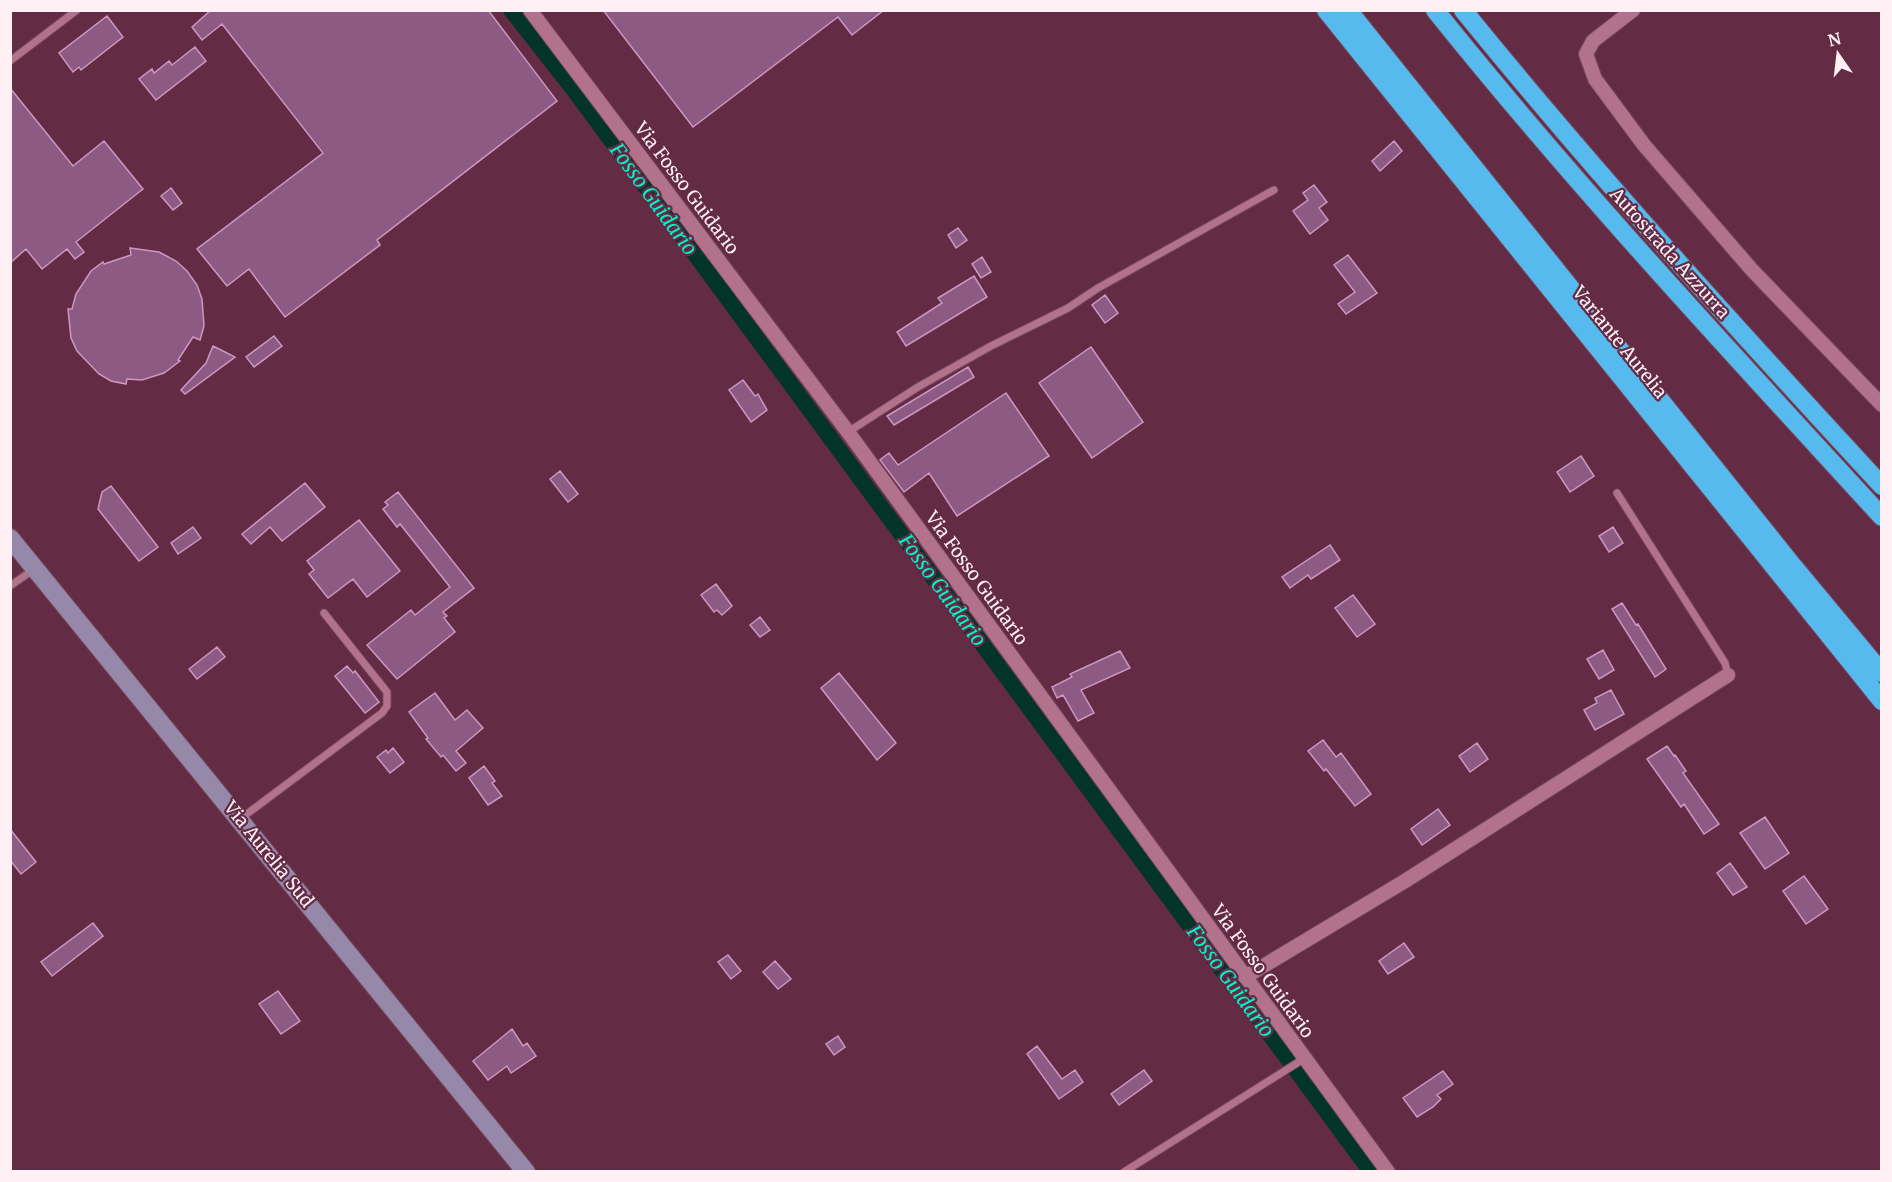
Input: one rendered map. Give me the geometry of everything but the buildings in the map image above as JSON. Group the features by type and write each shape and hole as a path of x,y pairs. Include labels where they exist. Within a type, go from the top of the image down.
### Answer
{"highway":[{"name":"Variante Aurelia","path":"1326,10 1881,701"},
{"name":"Variante Aurelia","path":"1348,10 1881,673"},
{"name":"Autostrada Azzurra","path":"1436,10 1570,173 1881,517"},
{"name":"Autostrada Azzurra","path":"1463,10 1580,151 1665,248 1881,486"}],"main road":[{"name":"Via Aurelia Sud","path":"10,538 526,1172"}],"street":[{"name":"Via Fosso Guidario","path":"530,10 848,432 1303,1060 1388,1172"},
{"path":"1633,10 1593,41 1586,54 1595,79 1644,145 1752,270 1881,405"},
{"path":"1245,977 1415,875 1728,675"}],"lane":[{"path":"10,61 77,10"},
{"path":"848,432 972,356 1057,313 1274,190"},
{"path":"1617,493 1725,663 1728,675"},
{"path":"10,586 35,568"},
{"path":"240,819 382,713 387,706 387,692 324,613"},
{"path":"1124,1172 1303,1060"}],"waterway":[{"name":"Fosso Guidario","path":"511,10 574,90 1371,1172"}]}
